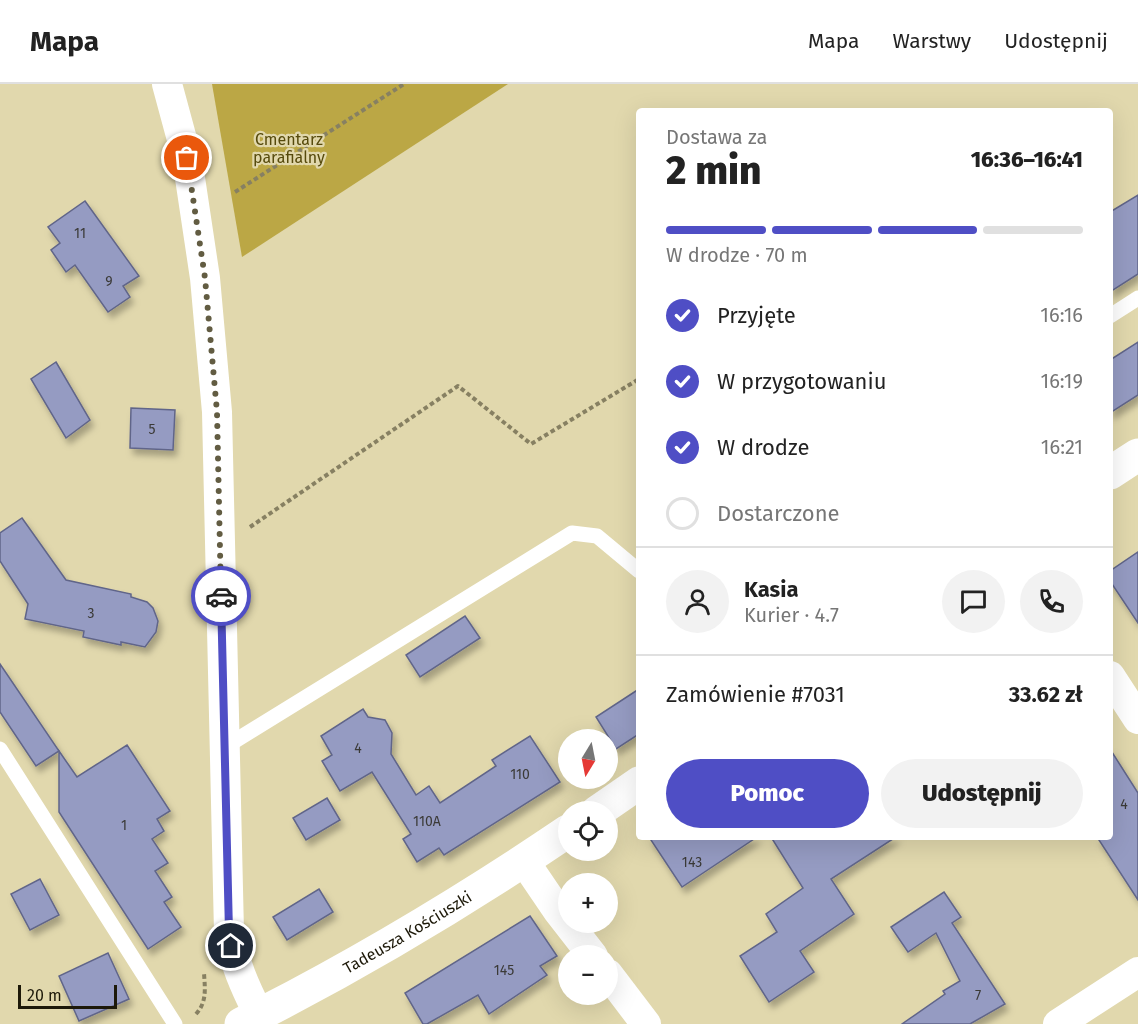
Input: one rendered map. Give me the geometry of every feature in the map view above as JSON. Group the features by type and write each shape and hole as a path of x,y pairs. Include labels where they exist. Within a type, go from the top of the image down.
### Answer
{"main road":[{"path":"1113,471 1138,455"},
{"path":"613,801 636,785"},
{"name":"Tadeusza Kościuszki","path":"250,1019 390,944 558,838"}],"street":[{"path":"167,84 187,158 205,278 217,412 229,932 234,959 243,982 250,1019"},
{"path":"1113,681 1138,719"},
{"path":"524,861 584,945"},
{"path":"1058,1024 1138,972"},
{"path":"618,987 646,1024"}],"lane":[{"path":"1113,314 1138,298"},
{"path":"225,747 572,533 597,536 636,568"},
{"path":"0,748 175,1024"}],"path":[{"path":"235,192 404,84"},
{"path":"220,547 458,386 531,444 636,381"},
{"path":"194,1016 204,1002 205,995 202,949 231,946"}],"green space":[{"name":"Cmentarz parafialny","path":"212,84 508,84 242,257"}],"building":[{"path":"1138,195 1138,274 1113,290 1113,210"},
{"path":"85,201 139,276 123,286 130,297 108,312 75,265 66,272 51,250 60,243 48,227"},
{"path":"1138,342 1138,395 1113,411 1113,358"},
{"path":"56,362 90,420 66,438 31,379"},
{"path":"131,408 175,410 173,450 130,448"},
{"path":"22,518 66,580 131,594 131,597 147,602 153,608 158,621 156,632 145,647 121,642 121,645 83,637 84,631 25,619 28,604 0,561 0,533"},
{"path":"1138,552 1138,623 1113,586 1113,569"},
{"path":"465,616 480,638 420,677 406,655"},
{"path":"0,664 59,751 36,766 0,712"},
{"path":"636,691 636,736 618,748 618,729 604,729 596,717"},
{"path":"363,709 368,717 385,720 392,733 391,754 416,795 429,786 440,803 496,766 492,760 530,736 558,779 558,783 444,855 439,848 417,862 403,839 411,834 372,772 340,791 322,761 332,755 321,736"},
{"path":"127,745 170,811 157,819 164,831 152,839 168,863 155,871 172,897 164,902 181,927 148,949 59,812 59,751 77,777"},
{"path":"1113,754 1138,793 1138,900 1099,840 1113,840"},
{"path":"327,798 340,820 306,840 293,818"},
{"path":"651,840 752,840 682,887"},
{"path":"773,840 891,840 831,879 854,914 800,951 814,972 769,1002 740,956 777,932 766,914 803,888"},
{"path":"40,879 59,915 30,930 11,894"},
{"path":"319,889 333,912 287,940 273,917"},
{"path":"944,892 961,917 952,923 1005,1004 970,1024 902,1024 945,994 943,991 960,981 936,933 908,952 891,927"},
{"path":"530,916 557,956 540,966 547,975 489,1014 478,995 427,1024 423,1024 405,993"},
{"path":"108,953 129,999 79,1021 59,976"}],"way so far":[{"path":"187,158 205,278 217,412 221,596"}],"route":[{"path":"221,596 231,946"}]}
